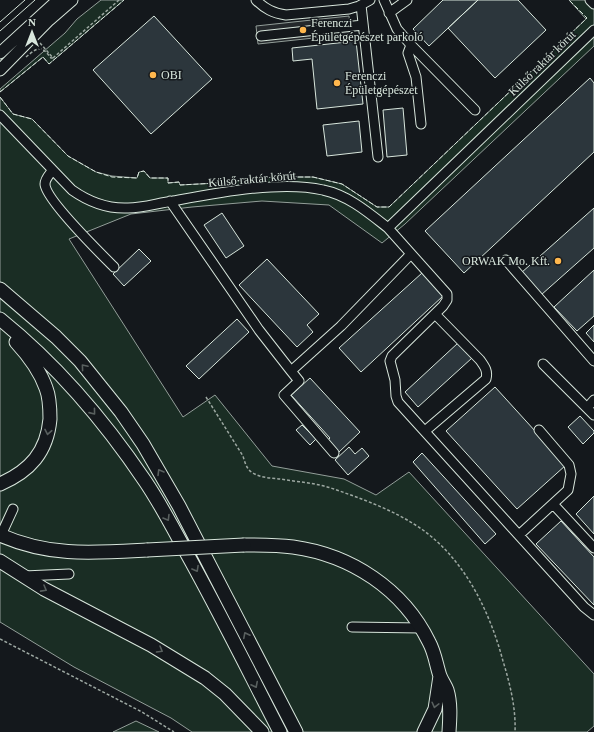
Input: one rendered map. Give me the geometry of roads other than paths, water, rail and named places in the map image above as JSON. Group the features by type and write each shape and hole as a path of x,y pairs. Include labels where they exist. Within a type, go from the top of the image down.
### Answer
{"highway":[{"path":"0,289 56,337 80,361 121,412 143,444 179,506 296,732"},
{"path":"0,319 36,350 68,382 112,435 146,482 200,577 280,732"},
{"path":"0,324 27,354 42,379 48,396 50,415 46,439 37,457 20,474 0,484"},
{"path":"0,535 33,547 69,553 244,545 292,547 316,552 344,561 373,577 385,586 411,613 421,628 434,653 440,676 449,700 449,732"},
{"path":"0,561 44,590 151,645 205,678 225,694 262,732"},
{"path":"424,732 435,709 440,676"},
{"path":"271,682 286,705 307,732"}],"main road":[{"path":"0,54 58,0"},
{"path":"0,70 49,20 72,0"}],"street":[{"path":"256,0 269,11 276,14 286,15 349,9 365,2 364,25 378,156"},
{"path":"384,0 397,29 475,110"},
{"path":"389,13 407,0"},
{"path":"590,0 594,4"},
{"path":"261,36 364,25"},
{"name":"Külső raktár körút","path":"1,115 52,171 72,190 85,200 99,205 128,208 249,189 309,187 324,190 340,196 364,209 388,228 594,30"},
{"path":"411,45 408,53 416,77 421,124"},
{"path":"52,171 44,183 48,194 86,240 114,267"},
{"path":"170,201 259,330 299,380 284,395 334,453"},
{"path":"388,228 447,294 447,300 444,306 392,356 390,361 395,380 398,402 584,607 594,615"},
{"path":"291,371 341,326 411,254"},
{"path":"506,260 594,361"},
{"path":"425,431 486,379 487,373 485,366 480,360 435,314"},
{"path":"543,364 594,415"},
{"path":"587,408 594,400"},
{"path":"519,535 568,490 571,483 569,465 538,430"},
{"path":"553,504 594,548"},
{"path":"0,535 13,510"},
{"path":"22,576 68,574"},
{"path":"352,628 421,628"}],"tram line":[{"path":"0,22 25,0"},
{"path":"0,31 35,0"}],"place":[{"name":"Ferenczi Épületgépészet parkoló","path":"303,30"},
{"name":"OBI","path":"153,75"},
{"name":"Ferenczi Épületgépészet","path":"337,83"},
{"name":"ORWAK Mo. Kft.","path":"558,261"}]}
